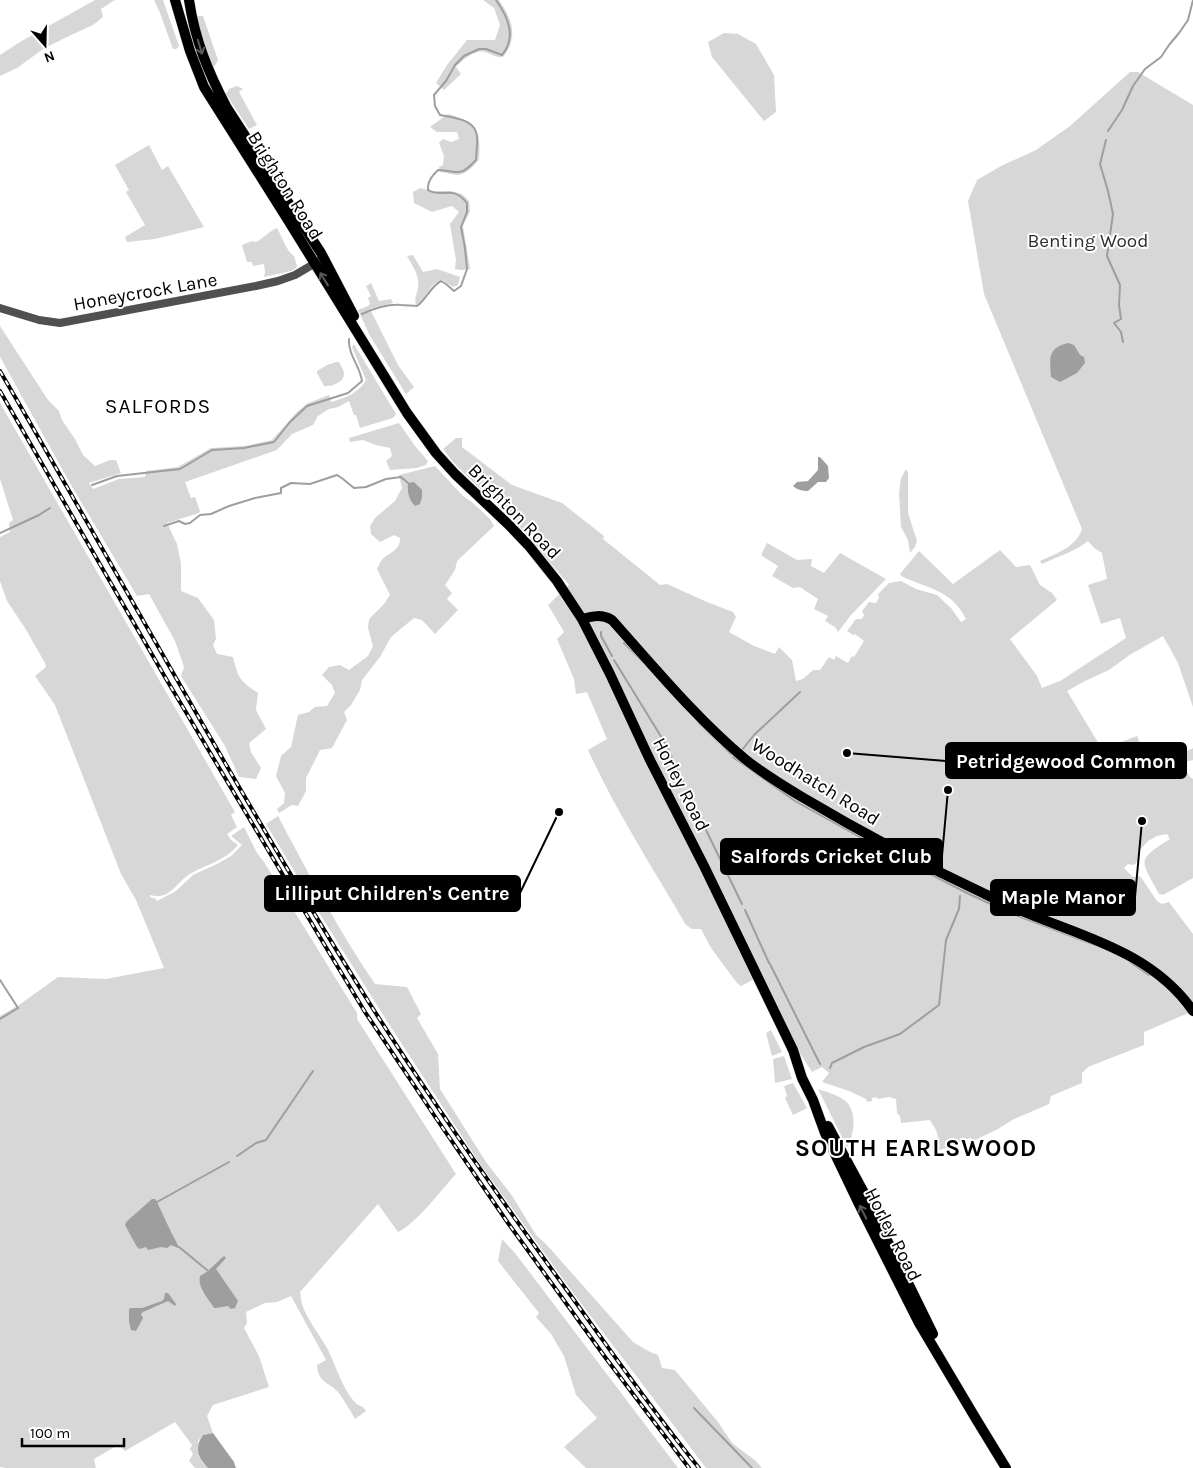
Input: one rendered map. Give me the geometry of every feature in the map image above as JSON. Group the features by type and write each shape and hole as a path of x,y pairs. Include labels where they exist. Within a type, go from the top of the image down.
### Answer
{"main road":[{"name":"Brighton Road","path":"175,0 190,51 204,87 407,413 436,453 455,474 529,546 582,619"},
{"name":"Brighton Road","path":"188,0 200,50 217,89 227,108 324,258 387,380"},
{"name":"Woodhatch Road","path":"582,619 592,616 607,616 612,620 715,731 747,761 771,778 864,832 960,882 1033,916 1126,952 1171,984 1193,1011"},
{"name":"Horley Road","path":"582,619 788,1041 825,1133 858,1202 919,1323 971,1413 1006,1468"}],"street":[{"name":"Honeycrock Lane","path":"0,308 40,320 60,322 278,281 295,275 324,258"}],"green space":[{"path":"95,0 115,0 101,9 103,17 93,25 43,49 17,68 0,76 0,55"},
{"path":"154,0 163,0 179,46 176,49 173,49"},
{"path":"483,0 499,0 507,14 512,28 511,42 508,50 503,57 496,57 484,52 471,55 456,67 461,74 444,90 436,83 447,65 467,40 495,40 500,25 494,8"},
{"path":"198,16 203,16 218,60 213,69 199,27"},
{"path":"724,33 738,34 756,44 774,75 776,112 764,121 712,57 708,42"},
{"name":"Benting Wood","path":"1130,72 1138,72 1193,105 1193,707 1178,663 1163,636 1131,654 1109,670 1067,691 1102,749 1137,736 1151,770 1193,748 1193,760 1182,763 1193,779 1193,878 1163,895 1159,894 1148,874 1145,862 1146,857 1151,852 1170,839 1167,834 1157,836 1148,841 1138,852 1138,861 1134,865 1128,864 1124,868 1133,877 1140,876 1157,901 1162,904 1169,902 1193,934 1193,1011 1144,1032 1144,1045 1088,1067 1082,1073 1082,1083 1051,1096 1049,1104 1014,1119 975,1140 970,1138 933,1153 932,1146 939,1140 930,1120 901,1123 900,1116 897,1113 896,1099 889,1097 877,1099 877,1097 867,1102 866,1099 849,1091 822,1082 829,1073 822,1067 812,1072 801,1055 762,975 741,986 711,948 701,929 692,929 686,925 622,817 588,750 607,739 587,692 576,694 574,679 557,639 564,632 548,605 569,585 505,508 497,501 488,497 454,463 443,449 456,438 462,438 462,447 512,485 562,503 604,536 603,539 660,585 667,584 733,612 736,617 729,632 754,646 775,654 779,647 792,660 796,681 803,679 813,670 820,670 829,657 834,660 836,656 848,663 852,656 854,657 864,641 847,631 856,619 862,619 864,615 862,611 869,602 876,603 879,598 878,594 889,583 901,581 916,589 937,595 951,608 961,622 966,619 960,609 946,596 901,576 900,574 919,551 953,584 1000,550 1016,567 1030,565 1040,585 1052,593 1057,600 1010,639 1037,676 1042,688 1060,681 1126,638 1120,618 1101,624 1088,585 1107,579 1102,553 1088,541 1072,551 1042,564 1040,561 1071,545 1082,529 984,294 968,201 977,180 1001,166 1036,150 1070,126"},
{"path":"237,86 243,89 239,92 257,125 249,129 226,94 229,89"},
{"path":"448,114 472,124 478,134 479,160 469,170 460,175 440,172 439,167 443,165 444,156 439,143 443,139 451,142 459,139 457,132 437,132 430,127"},
{"path":"149,145 162,170 168,166 204,227 155,239 127,242 125,237 145,225 126,192 129,190 115,165"},
{"path":"420,188 432,191 451,191 462,194 469,201 470,211 463,226 470,269 455,269 456,260 450,224 459,212 452,206 432,212 414,203 413,192"},
{"path":"277,228 287,248 294,256 297,266 291,271 264,277 264,264 253,266 252,262 247,262 242,245 252,241 256,242"},
{"path":"413,255 423,272 437,269 460,277 458,285 453,287 442,280 437,282 416,305 418,279 416,271 407,256"},
{"path":"371,283 379,301 391,299 393,303 370,309 398,365 414,387 406,394 370,336 358,310 370,304 368,298 371,296 366,286"},
{"path":"0,326 48,400 59,411 62,420 83,455 95,466 110,460 116,460 121,473 89,483 93,489 119,479 145,477 146,471 178,467 211,448 245,446 272,440 297,412 308,403 329,395 331,402 351,394 363,385 366,380 352,347 354,344 396,414 393,418 360,428 349,401 329,409 318,416 313,425 292,434 277,450 185,482 191,498 195,497 200,511 199,513 167,523 177,544 181,564 181,591 198,598 214,620 216,639 213,645 217,654 233,657 236,670 241,678 258,693 256,710 266,729 249,743 251,752 261,768 256,779 239,777 225,746 181,676 184,667 175,641 149,594 137,596 71,485 0,357"},
{"path":"339,362 344,372 342,380 330,386 324,386 317,371"},
{"path":"0,403 235,812 231,815 237,827 227,834 238,845 233,850 222,859 185,877 168,893 157,896 150,895 150,897 157,901 176,891 193,875 231,856 242,845 231,836 244,827 257,853 357,1013 357,1019 456,1174 421,1214 398,1232 378,1204 300,1292 305,1312 327,1348 346,1390 351,1398 366,1411 355,1419 338,1392 324,1382 319,1375 317,1365 326,1360 291,1296 277,1302 265,1303 246,1312 247,1323 244,1328 259,1356 269,1387 213,1405 207,1416 213,1433 203,1435 198,1441 202,1462 208,1468 195,1468 189,1461 193,1454 190,1449 192,1445 175,1422 125,1451 118,1445 94,1459 96,1468 0,1467 0,1016 58,977 106,979 164,968 136,900 121,874 55,705 35,676 46,667 45,663 7,601 0,581 0,537 10,532 9,523 13,520 0,479"},
{"path":"399,423 428,461 426,465 417,468 390,470 386,461 392,456 390,448 363,440 350,442 349,438"},
{"path":"435,466 463,496 490,519 494,526 457,561 455,570 445,585 452,593 447,599 458,610 435,634 422,620 414,618 391,637 380,657 362,680 360,690 351,705 344,712 347,720 332,748 320,750 306,778 306,791 298,806 292,805 279,813 277,809 284,803 285,793 276,776 281,756 291,747 298,715 309,712 315,707 327,706 335,693 332,685 322,675 329,667 340,665 349,670 368,656 373,646 368,628 369,619 390,595 377,569 381,561 396,549 400,538 394,535 380,542 371,534 370,526 375,518 395,501 402,488 399,475"},
{"path":"906,469 908,472 908,513 917,541 910,553 908,540 901,527 899,493 901,478"},
{"path":"767,543 797,560 812,559 811,566 824,573 840,553 886,579 851,615 838,632 835,627 825,621 828,616 814,609 818,599 800,587 793,588 772,576 778,566 762,556"},
{"path":"278,816 336,923 375,984 407,987 421,1014 417,1018 438,1054 440,1089 486,1162 513,1197 536,1235 633,1342 658,1355 662,1368 675,1370 718,1422 732,1443 756,1461 762,1468 706,1468 571,1290 480,1164 323,919 266,824"},
{"path":"771,1030 782,1052 772,1056 766,1033"},
{"path":"784,1056 792,1079 775,1083 773,1059"},
{"path":"793,1083 807,1108 793,1115 785,1098 787,1096 784,1086"},
{"path":"818,1089 841,1098 848,1104 851,1110 854,1122 847,1147"},
{"path":"502,1239 515,1253 678,1468 586,1468 564,1447 597,1418 576,1395 564,1356 551,1334 536,1317 539,1313 498,1261"}],"shaded area":[{"path":"1068,343 1074,345 1080,355 1084,357 1085,363 1077,373 1060,382 1051,377 1051,355 1056,348"},
{"path":"818,457 828,466 829,478 826,482 818,482 808,491 800,490 793,486 797,482 808,481 818,470"},
{"path":"414,482 422,490 420,504 415,506 410,498 408,489 408,483"},
{"path":"152,1199 155,1199 157,1202 178,1248 171,1245 167,1248 161,1247 148,1250 146,1247 140,1249 125,1225"},
{"path":"224,1256 226,1258 216,1269 238,1301 235,1308 231,1309 228,1306 214,1308 199,1280 200,1276"},
{"path":"165,1293 168,1293 176,1304 175,1306 168,1301 143,1312 141,1314 143,1318 136,1331 131,1330 129,1309 142,1308 162,1301"},
{"path":"213,1433 234,1462 236,1468 208,1468 202,1460 198,1452 200,1439 203,1435"}],"waterway":[{"path":"362,314 391,305 417,306 434,286 441,281 454,291 461,286 467,269 461,227 467,212 467,203 457,194 438,193 428,190 428,184 438,170 459,172 466,169 476,160 477,135 474,128 466,121 440,115 435,106 434,95 446,81 455,65 464,56 479,49 486,49 502,55 507,48 510,34 509,27 504,13 496,0"},
{"path":"1108,131 1122,110 1133,86 1145,69 1161,57 1188,20 1193,0"},
{"path":"1106,140 1100,164 1113,214 1107,256 1120,285 1119,305 1121,319 1114,323 1121,332 1123,342"},
{"path":"92,485 117,476 180,469 212,450 244,448 274,442 290,422 307,406 348,393 362,381 350,350 349,339"},
{"path":"164,526 179,521 185,524 190,523 200,515 211,514 255,498 281,493 281,488 291,483 310,484 337,475 354,488 366,487 386,479 401,477 408,483"},
{"path":"0,533 50,508"},
{"path":"601,632 601,636 612,656"},
{"path":"624,643 643,662"},
{"path":"614,660 665,743 685,786"},
{"path":"742,750 754,735 800,692"},
{"path":"699,723 731,754"},
{"path":"733,757 795,801 876,846 1010,913 1095,945"},
{"path":"687,791 742,904"},
{"path":"830,1068 832,1063 864,1047 900,1034 939,1005 946,940 959,909 960,896"},
{"path":"745,910 769,963"},
{"path":"1130,962 1149,975"},
{"path":"770,964 820,1064"},
{"path":"0,980 18,1008 0,1019"},
{"path":"237,1156 256,1143 266,1140 313,1071"},
{"path":"157,1202 229,1162"},
{"path":"179,1247 207,1270"},
{"path":"694,1408 752,1468"}],"railway":[{"path":"0,371 228,768 370,1004 495,1190 635,1385 699,1468"},
{"path":"0,391 165,677 365,1012 508,1223 605,1357 689,1468"}],"place":[{"name":"Petridgewood Common","path":"847,753"},
{"name":"Salfords Cricket Club","path":"948,790"},
{"name":"Lilliput Children's Centre","path":"559,812"},
{"name":"Maple Manor","path":"1142,821"}],"district":[{"name":"SALFORDS","path":"158,406"},
{"name":"SOUTH EARLSWOOD","path":"916,1148"}]}
